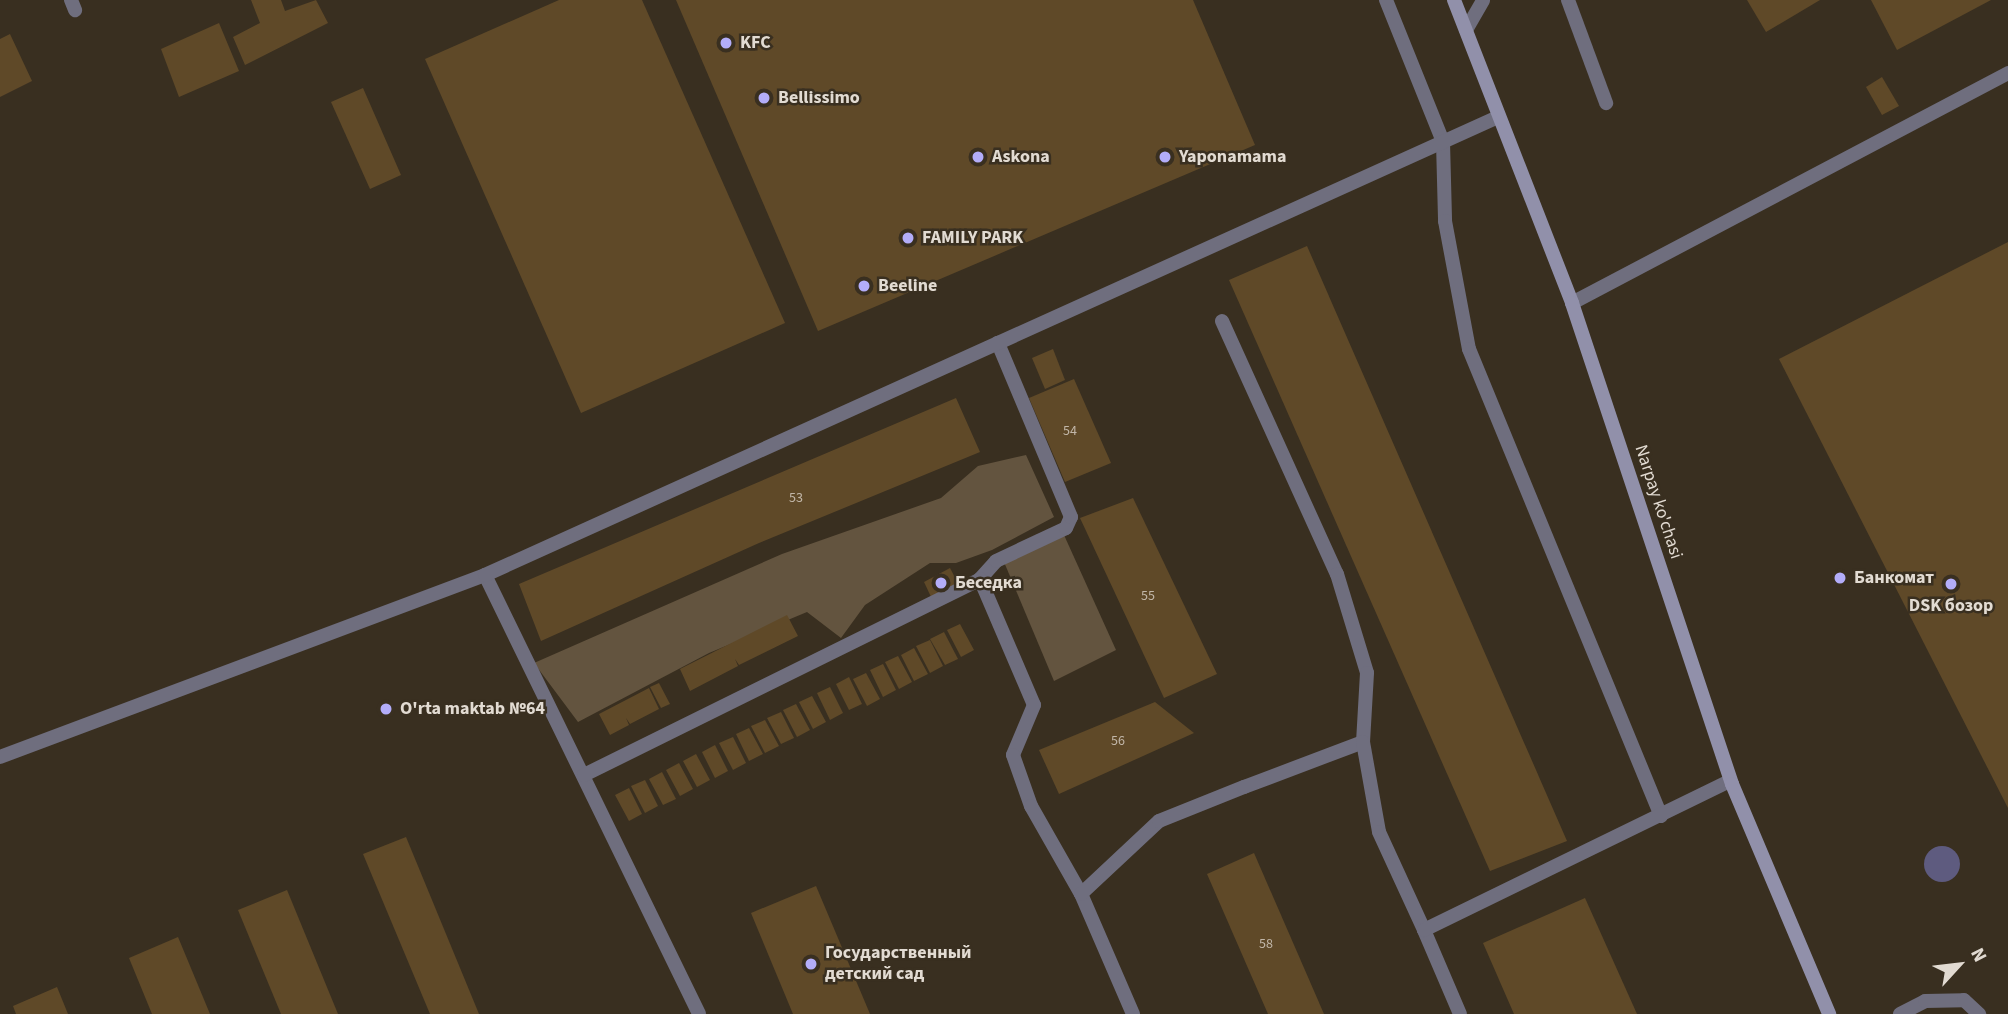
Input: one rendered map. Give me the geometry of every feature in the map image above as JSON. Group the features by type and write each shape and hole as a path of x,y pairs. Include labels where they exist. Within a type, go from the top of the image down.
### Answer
{"main road":[{"name":"Narpay ko'chasi","path":"1454,0 1572,303 1731,781 1829,1014"}],"lane":[{"path":"1386,0 1443,142 1445,221 1469,349 1661,816"},
{"path":"1466,30 1483,0"},
{"path":"1568,0 1606,103"},
{"path":"1572,303 2008,73"},
{"path":"0,757 485,575 1498,117"},
{"path":"1222,321 1337,574 1367,673 1363,742 1378,832 1460,1014"},
{"path":"584,775 979,579 996,561 1066,528 1071,517 998,343"},
{"path":"485,575 699,1014"},
{"path":"979,579 1034,705 1013,755 1031,806 1082,894 1133,1014"},
{"path":"1082,894 1159,821 1363,742"},
{"path":"1424,930 1731,781"},
{"path":"1900,1014 1925,1001 1951,1000 1964,1000 1979,1014"}],"shaded area":[{"path":"1026,455 1054,517 992,550 956,563 930,563 865,605 841,638 807,612 709,653 578,722 534,663 782,554 941,498 978,466"},
{"path":"1064,535 1116,650 1054,681 1004,562"},
{"path":"1942,846 1955,851 1960,864 1955,877 1942,882 1929,877 1924,864 1929,851"}],"building":[{"path":"251,0 281,0 285,11 316,0 328,23 245,65 233,37 260,23"},
{"path":"559,0 642,0 785,323 581,413 425,59"},
{"name":"FAMILY PARK","path":"676,0 1193,0 1255,145 818,331"},
{"path":"1747,0 1820,0 1766,32"},
{"path":"1871,0 1991,0 1897,50"},
{"path":"219,23 239,71 179,97 161,49"},
{"path":"10,34 32,81 0,97 0,39"},
{"path":"1882,77 1899,106 1882,115 1866,87"},
{"path":"363,88 401,175 370,189 331,102"},
{"name":"DSK бозор","path":"2008,242 2008,808 1779,359"},
{"path":"1307,246 1567,841 1490,871 1229,280"},
{"path":"1053,349 1065,380 1045,389 1032,358"},
{"path":"1074,379 1111,463 1065,482 1029,398"},
{"path":"956,398 980,452 759,543 541,641 519,584"},
{"path":"1133,498 1217,674 1164,698 1080,518"},
{"name":"Беседка","path":"950,568 959,585 932,599 924,582"},
{"name":"Банкомат","path":"1841,571 1847,582 1838,586 1833,575"},
{"path":"787,615 798,636 739,665 735,659 738,666 690,691 680,669"},
{"path":"960,624 974,650 961,657 947,630"},
{"path":"944,632 958,659 945,665 930,639"},
{"path":"930,640 943,666 930,673 916,646"},
{"path":"914,648 928,674 914,681 901,655"},
{"path":"898,656 912,682 899,689 885,662"},
{"path":"883,664 896,690 883,697 870,670"},
{"path":"866,673 880,699 867,706 853,679"},
{"path":"849,677 862,704 849,710 836,684"},
{"path":"659,683 670,704 661,708 650,687"},
{"path":"830,687 843,713 830,720 817,693"},
{"path":"649,688 659,709 630,724 626,718 629,725 610,735 599,714"},
{"path":"812,696 826,722 813,729 799,702"},
{"path":"1155,702 1194,733 1059,794 1039,750"},
{"path":"796,704 810,730 797,737 783,710"},
{"path":"781,712 794,738 781,744 767,718"},
{"path":"765,720 779,746 765,753 751,726"},
{"path":"749,728 763,754 749,761 736,734"},
{"path":"733,737 746,763 733,770 719,743"},
{"path":"715,745 728,771 715,778 702,752"},
{"path":"696,754 710,780 697,787 683,761"},
{"path":"679,763 693,789 680,796 666,770"},
{"path":"662,772 676,799 663,805 649,779"},
{"path":"645,780 658,806 645,813 631,786"},
{"path":"629,788 642,814 629,821 615,795"},
{"path":"406,837 479,1014 430,1014 363,854"},
{"path":"1254,853 1324,1014 1268,1014 1207,874"},
{"name":"Государственный детский сад","path":"816,886 870,1014 793,1014 751,913"},
{"path":"287,890 338,1014 281,1014 238,910"},
{"path":"1585,898 1637,1014 1514,1014 1483,943"},
{"path":"178,937 210,1014 152,1014 129,958"},
{"path":"57,987 68,1014 16,1014 13,1006"}],"place":[{"name":"KFC","path":"726,43"},
{"name":"Bellissimo","path":"764,98"},
{"name":"Askona","path":"978,157"},
{"name":"Yaponamama","path":"1165,157"},
{"name":"FAMILY PARK","path":"908,238"},
{"name":"Beeline","path":"864,286"},
{"name":"Банкомат","path":"1840,578"},
{"name":"Беседка","path":"941,583"},
{"name":"DSK бозор","path":"1951,584"},
{"name":"O'rta maktab №64","path":"386,709"},
{"name":"Государственный детский сад","path":"811,964"}]}
